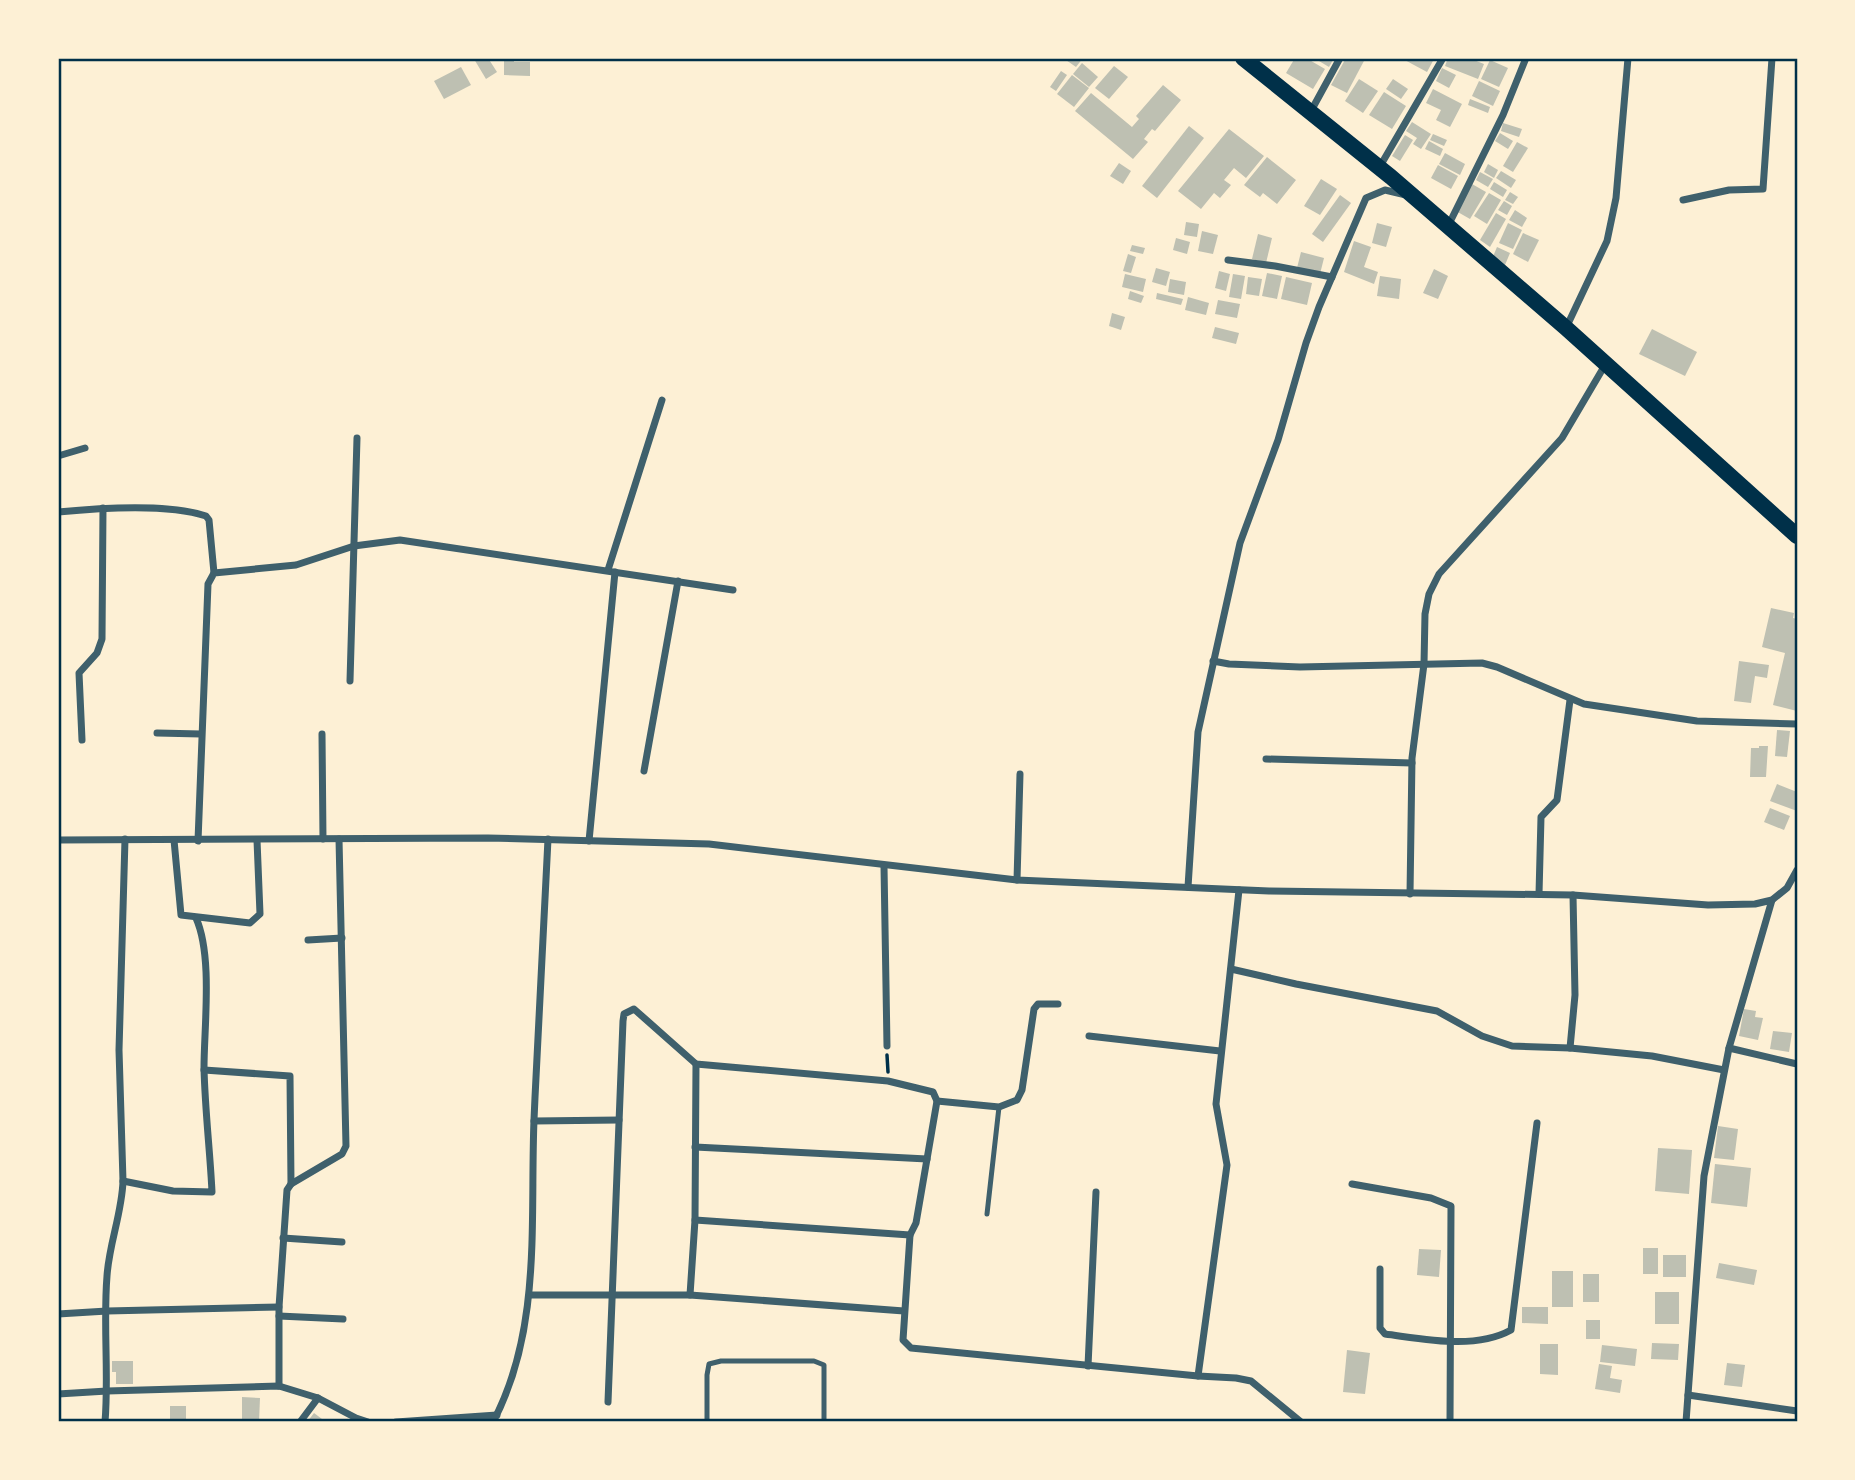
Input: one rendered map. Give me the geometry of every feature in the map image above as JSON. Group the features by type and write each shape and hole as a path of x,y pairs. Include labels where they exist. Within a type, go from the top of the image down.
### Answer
{"main road":[{"path":"1243,58 1413,196 1566,328 1797,536"}],"street":[{"path":"1311,112 1340,58"},
{"path":"1379,168 1443,58"},
{"path":"1447,226 1503,115 1526,58"},
{"path":"1566,328 1606,241 1616,198 1628,58"},
{"path":"1683,201 1730,190 1763,189 1772,58"},
{"path":"1188,887 1198,732 1240,543 1278,440 1306,343 1366,198 1385,190 1413,196"},
{"path":"1228,260 1332,277"},
{"path":"1410,894 1412,763 1429,594 1439,574 1562,438 1605,365"},
{"path":"589,841 612,571 662,400"},
{"path":"350,681 357,438"},
{"path":"58,456 85,448"},
{"path":"82,740 79,673 101,647 102,639 103,508"},
{"path":"58,512 103,508 181,510 206,516 209,520 214,573 208,584 198,841"},
{"path":"214,573 296,565 354,546 400,540 733,590"},
{"path":"645,771 678,581"},
{"path":"1213,662 1300,667 1489,664 1570,700 1697,721 1797,724"},
{"path":"1539,894 1540,821 1557,800 1570,700"},
{"path":"157,733 201,734"},
{"path":"323,734 323,839"},
{"path":"1266,759 1412,763"},
{"path":"1017,880 1020,774"},
{"path":"105,1422 107,1275 123,1181 119,1050 125,839"},
{"path":"279,1386 279,1307 285,1197 291,1184 345,1150 340,839"},
{"path":"398,1422 495,1419 514,1372 530,1294 534,1121 548,839"},
{"path":"58,840 548,839 709,844 1017,880 1239,890 1573,895 1708,905 1755,904 1772,900 1787,888 1797,870"},
{"path":"174,840 181,915 250,923 259,917 257,840"},
{"path":"884,866 887,1046"},
{"path":"1198,1376 1227,1165 1216,1104 1239,890"},
{"path":"1570,1048 1575,995 1573,895"},
{"path":"1686,1422 1704,1176 1729,1048 1772,900"},
{"path":"123,1181 173,1191 212,1192 204,1070 206,977 200,927 196,918"},
{"path":"308,940 342,938"},
{"path":"1231,969 1437,1011 1482,1036 1512,1045 1652,1056 1724,1070"},
{"path":"937,1101 999,1107 1017,1100 1022,1090 1035,1006 1058,1004"},
{"path":"608,1402 623,1021 624,1013 634,1009 696,1064 888,1081 933,1092 937,1101 916,1223 910,1235 903,1340 911,1348 1236,1378 1251,1381 1301,1422"},
{"path":"1090,1036 1220,1051"},
{"path":"1729,1048 1797,1064"},
{"path":"690,1295 695,1220 696,1064"},
{"path":"204,1070 290,1076 291,1184"},
{"path":"534,1121 619,1120"},
{"path":"1380,1269 1380,1328 1385,1334 1451,1341 1490,1339 1511,1330 1537,1123"},
{"path":"695,1147 927,1159"},
{"path":"1352,1184 1431,1198 1451,1206 1450,1422"},
{"path":"1088,1366 1096,1192"},
{"path":"695,1220 910,1235"},
{"path":"283,1238 342,1242"},
{"path":"530,1294 690,1295 904,1311"},
{"path":"58,1314 279,1307"},
{"path":"279,1316 343,1319"},
{"path":"58,1394 279,1386 318,1398 368,1422"},
{"path":"1688,1395 1797,1411"},
{"path":"300,1422 318,1398"}],"lane":[{"path":"987,1214 999,1107"},
{"path":"707,1422 709,1364 801,1361 814,1361 824,1365 824,1422"}],"path":[{"path":"887,1046 888,1081"}],"building":[{"path":"488,58 497,72 486,79 474,59"},
{"path":"504,58 514,58 514,62 530,62 530,76 504,75"},
{"path":"1063,58 1083,58 1076,67"},
{"path":"1295,58 1306,58 1325,69 1313,89 1286,73"},
{"path":"1314,58 1334,58 1329,67"},
{"path":"1346,58 1365,59 1347,93 1331,85"},
{"path":"1401,58 1432,58 1434,59 1427,72"},
{"path":"1448,58 1469,58 1484,64 1478,79 1445,66"},
{"path":"1490,60 1508,68 1499,87 1481,79"},
{"path":"1082,63 1098,77 1089,87 1073,74"},
{"path":"1114,66 1128,77 1109,99 1095,88"},
{"path":"461,67 471,85 444,99 434,81"},
{"path":"1442,68 1456,75 1449,88 1436,81"},
{"path":"1061,71 1067,75 1056,91 1050,87"},
{"path":"1072,75 1089,88 1074,107 1057,94"},
{"path":"1359,79 1378,91 1363,113 1345,101"},
{"path":"1393,79 1408,89 1401,99 1386,89"},
{"path":"1479,81 1500,91 1493,106 1472,96"},
{"path":"1163,85 1181,100 1155,131 1152,129 1144,139 1148,142 1133,159 1075,111 1091,93 1132,127 1139,119 1136,116"},
{"path":"1433,89 1462,104 1450,127 1436,120 1441,110 1426,103"},
{"path":"1384,92 1406,106 1392,129 1369,115"},
{"path":"1470,99 1490,107 1488,113 1468,105"},
{"path":"1412,122 1431,134 1421,149 1413,144 1417,138 1406,131"},
{"path":"1503,123 1522,129 1519,137 1501,131"},
{"path":"1189,126 1204,138 1157,198 1142,186"},
{"path":"1229,129 1264,156 1246,178 1234,168 1224,180 1231,185 1220,198 1214,193 1201,209 1178,191"},
{"path":"1500,133 1513,141 1508,149 1495,141"},
{"path":"1433,134 1447,140 1444,146 1430,140"},
{"path":"1405,135 1413,140 1400,161 1392,156"},
{"path":"1429,141 1443,149 1440,156 1425,149"},
{"path":"1517,142 1528,148 1513,172 1503,166"},
{"path":"1445,153 1465,164 1460,175 1439,164"},
{"path":"1267,157 1296,180 1277,204 1263,193 1260,197 1244,185"},
{"path":"1119,163 1131,171 1123,184 1110,176"},
{"path":"1488,164 1498,170 1494,178 1484,172"},
{"path":"1438,165 1458,176 1451,189 1431,178"},
{"path":"1501,171 1516,180 1511,188 1496,178"},
{"path":"1480,172 1493,179 1488,187 1476,180"},
{"path":"1321,179 1337,189 1320,215 1304,206"},
{"path":"1494,182 1507,190 1503,197 1490,189"},
{"path":"1472,184 1486,192 1470,219 1456,211"},
{"path":"1510,192 1518,197 1513,204 1505,200"},
{"path":"1489,193 1501,200 1487,224 1474,216"},
{"path":"1340,195 1351,203 1323,242 1312,234"},
{"path":"1504,201 1512,206 1507,215 1498,210"},
{"path":"1515,210 1527,218 1522,227 1509,220"},
{"path":"1496,213 1506,219 1490,247 1480,240"},
{"path":"1186,222 1199,224 1197,237 1184,235"},
{"path":"1377,223 1392,227 1386,247 1372,243"},
{"path":"1508,223 1522,230 1513,249 1499,243"},
{"path":"1202,231 1218,235 1213,254 1198,251"},
{"path":"1523,233 1539,240 1528,262 1513,254"},
{"path":"1258,234 1272,238 1266,263 1252,259"},
{"path":"1176,238 1190,242 1187,254 1173,250"},
{"path":"1354,241 1371,247 1364,267 1378,272 1374,284 1344,272"},
{"path":"1132,245 1145,248 1143,254 1130,251"},
{"path":"1497,247 1510,253 1505,265 1492,259"},
{"path":"1301,252 1324,258 1320,274 1297,268"},
{"path":"1128,254 1136,257 1131,273 1123,271"},
{"path":"1156,268 1170,272 1166,286 1152,282"},
{"path":"1434,269 1448,276 1438,299 1423,293"},
{"path":"1219,271 1230,274 1226,291 1215,288"},
{"path":"1267,273 1282,276 1277,299 1262,296"},
{"path":"1125,274 1146,279 1143,292 1122,287"},
{"path":"1233,274 1245,276 1241,299 1229,297"},
{"path":"1380,276 1401,279 1399,299 1377,296"},
{"path":"1248,277 1262,279 1259,296 1246,294"},
{"path":"1286,277 1312,283 1307,305 1281,299"},
{"path":"1170,279 1186,282 1184,295 1168,292"},
{"path":"1130,291 1144,296 1141,303 1128,299"},
{"path":"1157,293 1183,299 1181,305 1156,299"},
{"path":"1188,297 1209,303 1206,315 1185,310"},
{"path":"1218,300 1240,304 1237,318 1215,314"},
{"path":"1112,313 1125,317 1121,330 1109,326"},
{"path":"1215,327 1239,333 1236,344 1212,338"},
{"path":"1652,329 1697,352 1685,376 1639,354"},
{"path":"1771,608 1794,613 1793,618 1797,619 1797,711 1773,705 1785,653 1762,647"},
{"path":"1739,661 1769,665 1767,678 1755,676 1751,703 1734,701"},
{"path":"1777,730 1790,731 1787,757 1775,756"},
{"path":"1768,746 1766,777 1750,777 1751,748"},
{"path":"1777,784 1797,792 1797,811 1770,801"},
{"path":"1770,808 1790,816 1784,830 1764,822"},
{"path":"1744,1009 1756,1011 1755,1017 1763,1018 1758,1040 1739,1036"},
{"path":"1773,1031 1792,1033 1789,1052 1770,1049"},
{"path":"1718,1126 1738,1129 1734,1160 1714,1158"},
{"path":"1658,1148 1692,1150 1689,1194 1655,1191"},
{"path":"1715,1164 1751,1168 1747,1207 1711,1203"},
{"path":"1643,1248 1658,1248 1658,1274 1643,1274"},
{"path":"1419,1249 1441,1250 1439,1277 1417,1275"},
{"path":"1663,1255 1686,1255 1686,1277 1663,1277"},
{"path":"1719,1263 1757,1270 1754,1285 1716,1278"},
{"path":"1552,1271 1573,1271 1573,1307 1552,1307"},
{"path":"1583,1274 1599,1274 1599,1302 1583,1302"},
{"path":"1655,1292 1679,1292 1679,1324 1655,1324"},
{"path":"1522,1307 1548,1307 1548,1324 1522,1323"},
{"path":"1586,1320 1600,1320 1600,1339 1586,1339"},
{"path":"1652,1343 1679,1344 1678,1360 1651,1359"},
{"path":"1540,1344 1558,1344 1558,1375 1540,1374"},
{"path":"1602,1345 1637,1349 1635,1366 1600,1362"},
{"path":"1347,1350 1370,1353 1365,1394 1343,1392"},
{"path":"112,1361 133,1361 133,1384 116,1384"},
{"path":"1727,1363 1745,1365 1742,1387 1724,1385"},
{"path":"1599,1364 1612,1366 1610,1378 1622,1380 1620,1393 1595,1389"},
{"path":"242,1397 260,1398 259,1422 242,1422"},
{"path":"170,1406 186,1406 186,1422 170,1422"},
{"path":"314,1413 326,1422 307,1422"}]}
